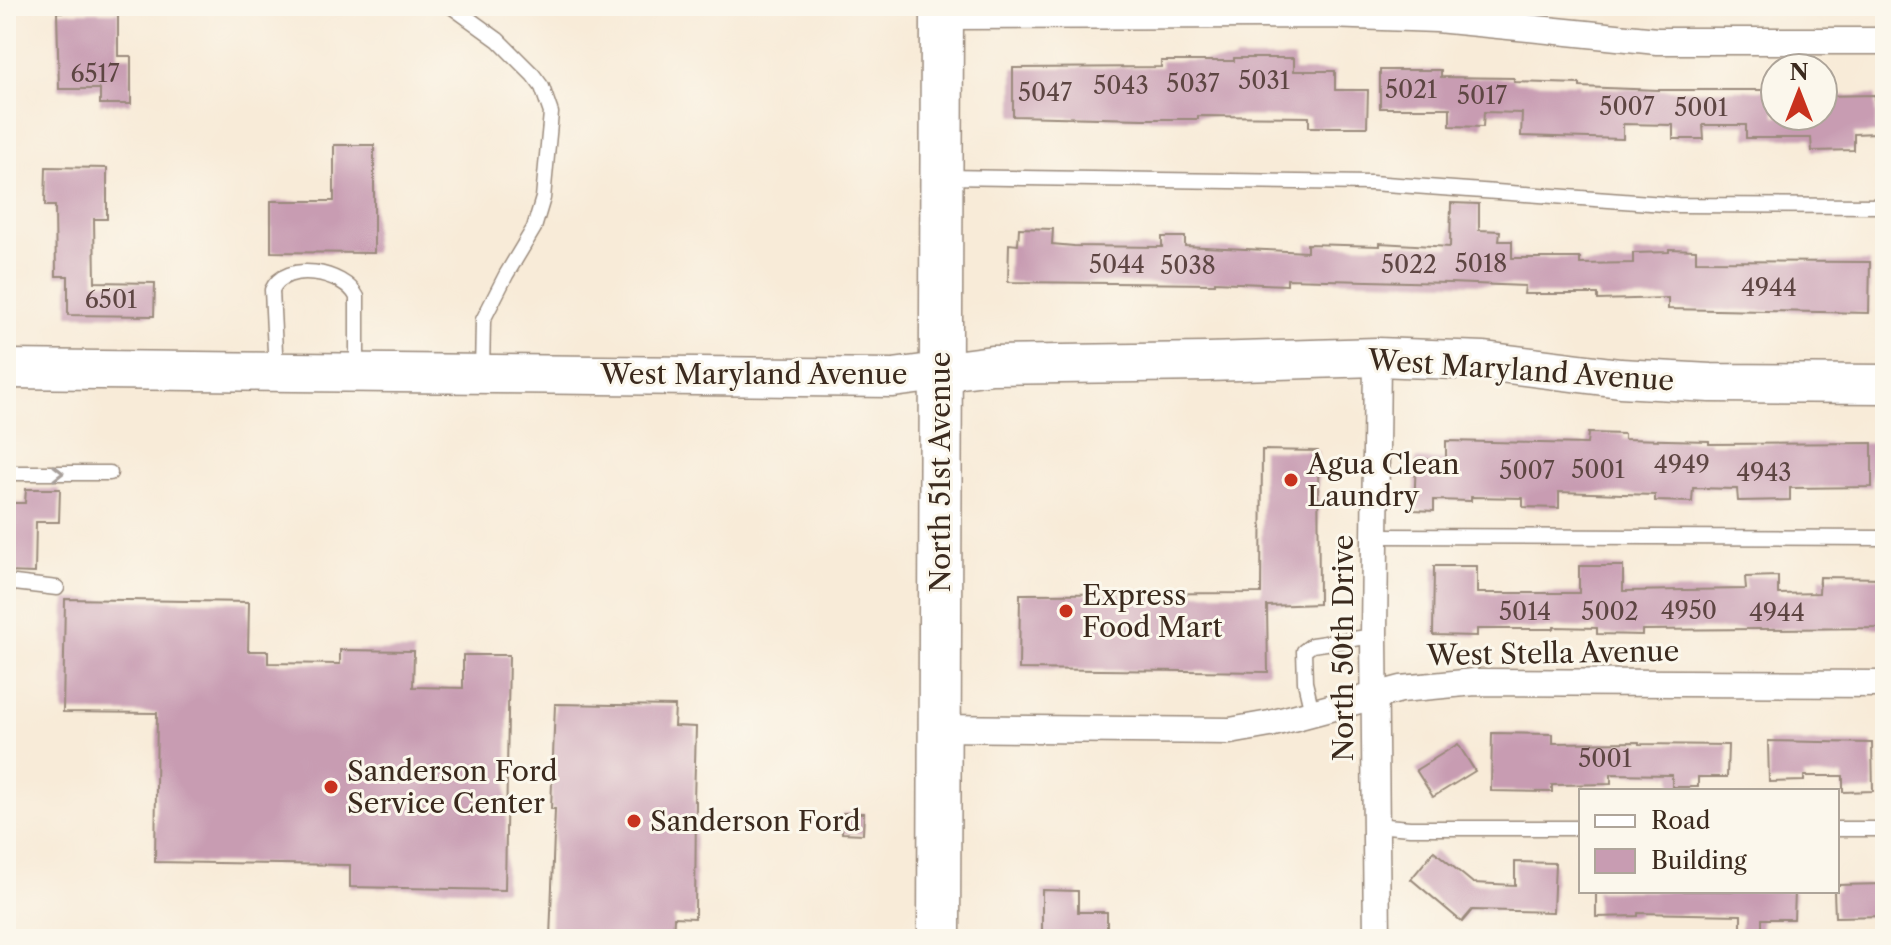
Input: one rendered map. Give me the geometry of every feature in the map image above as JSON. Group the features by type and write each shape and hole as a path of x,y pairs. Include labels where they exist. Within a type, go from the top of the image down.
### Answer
{"main road":[{"name":"North 51st Avenue","path":"939,939 942,11"}],"street":[{"path":"942,11 1328,15 1437,19 1657,41 1885,41"},
{"name":"West Maryland Avenue","path":"6,369 893,378 992,365 1377,357 1484,361 1620,378 1710,383 1885,384"},
{"name":"North 50th Drive","path":"1377,357 1374,636 1377,939"},
{"name":"West Stella Avenue","path":"939,728 1230,731 1270,724 1401,689 1475,682 1885,684"}],"lane":[{"path":"451,6 498,40 533,75 542,87 551,113 543,198 534,228 483,320 482,374"},
{"path":"941,177 1371,183 1678,205 1885,206"},
{"path":"276,372 272,290 275,282 308,272 340,280 357,297 357,374"},
{"path":"6,473 110,473"},
{"path":"1376,536 1885,538"},
{"path":"6,582 57,588"},
{"path":"1312,712 1305,682 1304,651 1312,645 1374,636"},
{"path":"1374,825 1579,828"},
{"path":"1839,829 1885,829"}],"building":[{"path":"57,12 118,12 118,56 131,56 131,104 100,104 100,89 59,89"},
{"path":"1234,58 1294,58 1294,71 1335,71 1335,90 1368,90 1367,127 1309,127 1309,117 1143,119 1013,116 1013,68 1161,67 1161,61 1234,61"},
{"path":"1380,70 1441,70 1441,77 1514,78 1514,82 1580,84 1580,87 1759,90 1759,132 1839,132 1839,96 1875,95 1876,133 1854,134 1854,150 1812,151 1811,138 1746,138 1746,125 1703,125 1704,139 1673,139 1673,125 1623,124 1623,139 1521,136 1522,113 1484,112 1483,127 1450,126 1450,108 1380,108"},
{"path":"334,145 374,145 374,253 271,252 271,201 334,201"},
{"path":"46,167 107,168 107,219 94,219 95,282 155,283 154,316 68,315 68,276 56,276 55,206 45,206"},
{"path":"1451,203 1479,204 1479,230 1500,231 1499,241 1512,241 1512,258 1580,258 1580,264 1633,263 1633,253 1669,252 1669,249 1696,250 1696,261 1870,262 1869,313 1668,309 1668,298 1598,300 1598,294 1524,294 1525,286 1449,283 1287,279 1287,285 1008,282 1009,244 1018,245 1019,228 1053,229 1052,244 1074,246 1162,247 1162,237 1185,237 1185,246 1307,252 1307,244 1380,246 1380,243 1450,247"},
{"path":"1588,433 1624,434 1624,439 1709,441 1709,444 1872,443 1872,487 1790,488 1790,500 1738,501 1737,489 1693,488 1692,502 1655,501 1655,495 1559,492 1559,508 1523,507 1523,498 1471,497 1471,501 1434,500 1434,511 1414,510 1416,459 1446,460 1446,441 1587,444"},
{"path":"1262,450 1318,451 1319,604 1267,606 1268,672 1019,669 1020,594 1261,593"},
{"path":"26,489 60,489 59,522 36,522 35,573 6,572 6,503 25,503"},
{"path":"1434,566 1477,566 1477,593 1579,593 1579,566 1623,566 1623,591 1746,589 1745,577 1778,576 1778,594 1819,593 1820,577 1885,578 1885,628 1642,630 1642,635 1597,634 1597,628 1554,627 1477,629 1477,636 1433,635"},
{"name":"Sanderson Ford Service Center","path":"65,599 249,602 248,651 268,651 268,663 340,664 340,650 414,651 413,687 463,688 463,655 509,655 505,890 350,887 350,865 155,862 157,713 63,712"},
{"name":"Sanderson Ford","path":"555,704 675,706 674,726 696,727 695,918 674,917 673,939 550,938"},
{"path":"1492,733 1553,734 1553,743 1728,745 1727,777 1698,777 1698,787 1672,787 1672,775 1611,774 1611,784 1552,785 1552,792 1491,791"},
{"path":"1768,741 1872,743 1873,791 1843,792 1843,776 1804,776 1804,781 1769,782"},
{"path":"1458,744 1475,771 1433,797 1416,770"},
{"path":"843,813 864,813 863,834 842,833"},
{"path":"1434,851 1473,883 1515,885 1515,862 1555,863 1553,912 1472,910 1462,922 1411,879"},
{"path":"1885,884 1885,916 1835,917 1834,893 1839,893 1839,885"},
{"path":"1042,890 1078,891 1078,912 1107,912 1107,939 1042,939"},
{"path":"1596,893 1795,893 1794,919 1762,919 1762,931 1741,930 1741,915 1638,913 1638,916 1596,917"}],"place":[{"name":"Agua Clean Laundry","path":"1291,480"},
{"name":"Express Food Mart","path":"1066,611"},
{"name":"Sanderson Ford Service Center","path":"331,787"},
{"name":"Sanderson Ford","path":"634,821"}]}
